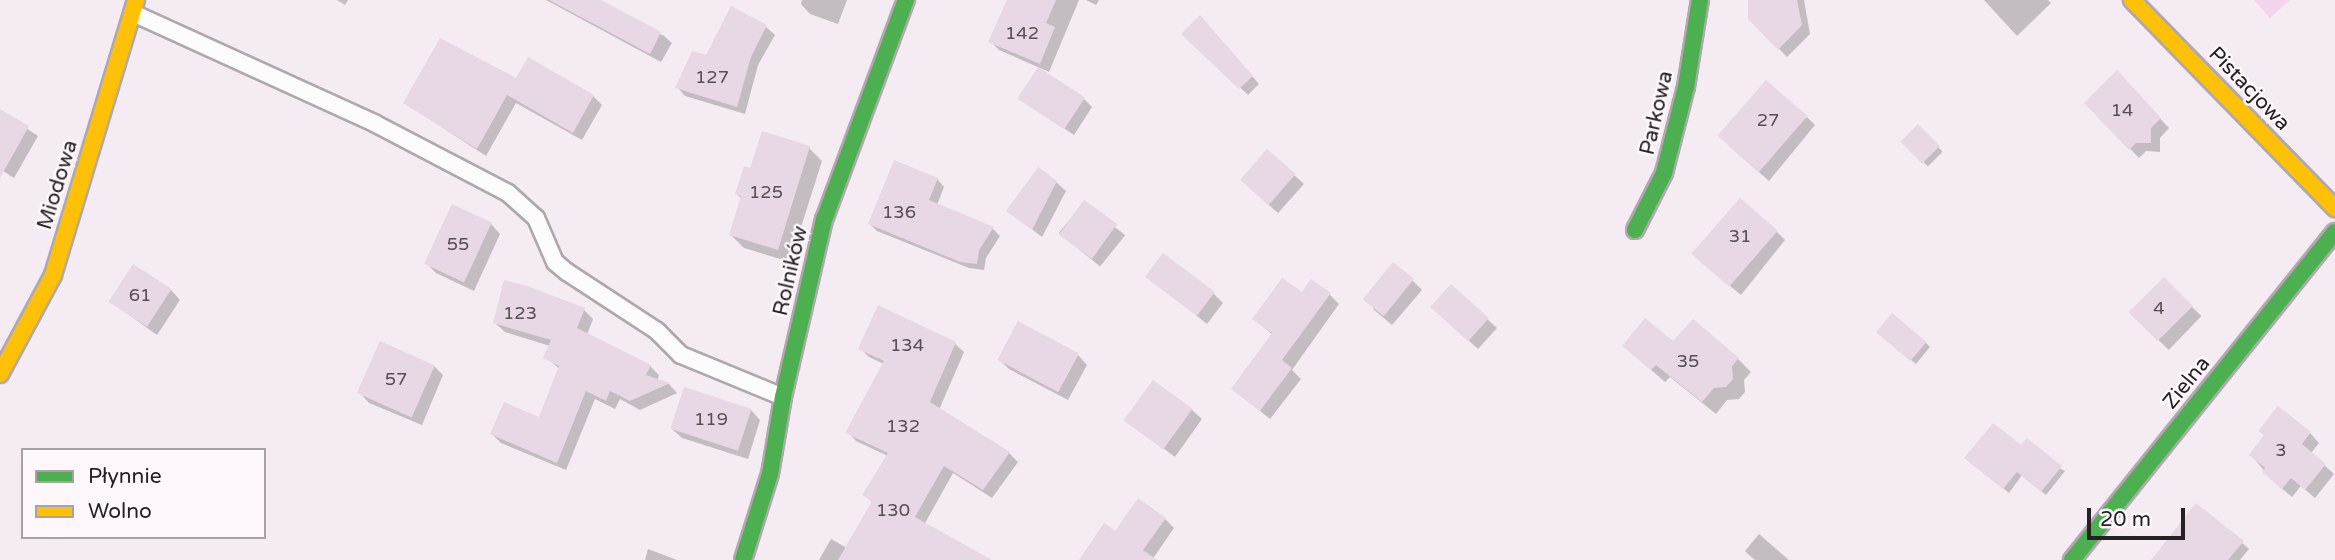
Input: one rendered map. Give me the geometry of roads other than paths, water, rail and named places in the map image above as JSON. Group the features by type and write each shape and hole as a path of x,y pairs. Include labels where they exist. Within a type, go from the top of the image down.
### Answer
{"street":[{"name":"Rolników","path":"743,560 770,474 783,397 824,220 906,0"},
{"name":"Parkowa","path":"1635,230 1664,173 1686,87 1699,0"},
{"name":"Pistacjowa","path":"2132,0 2335,208"},
{"name":"Miodowa","path":"0,374 53,275 134,6"},
{"name":"Zielna","path":"2072,560 2335,232"}],"lane":[{"path":"134,6 374,123 508,193 536,218 555,262 568,272 657,331 681,355 783,397"}]}
